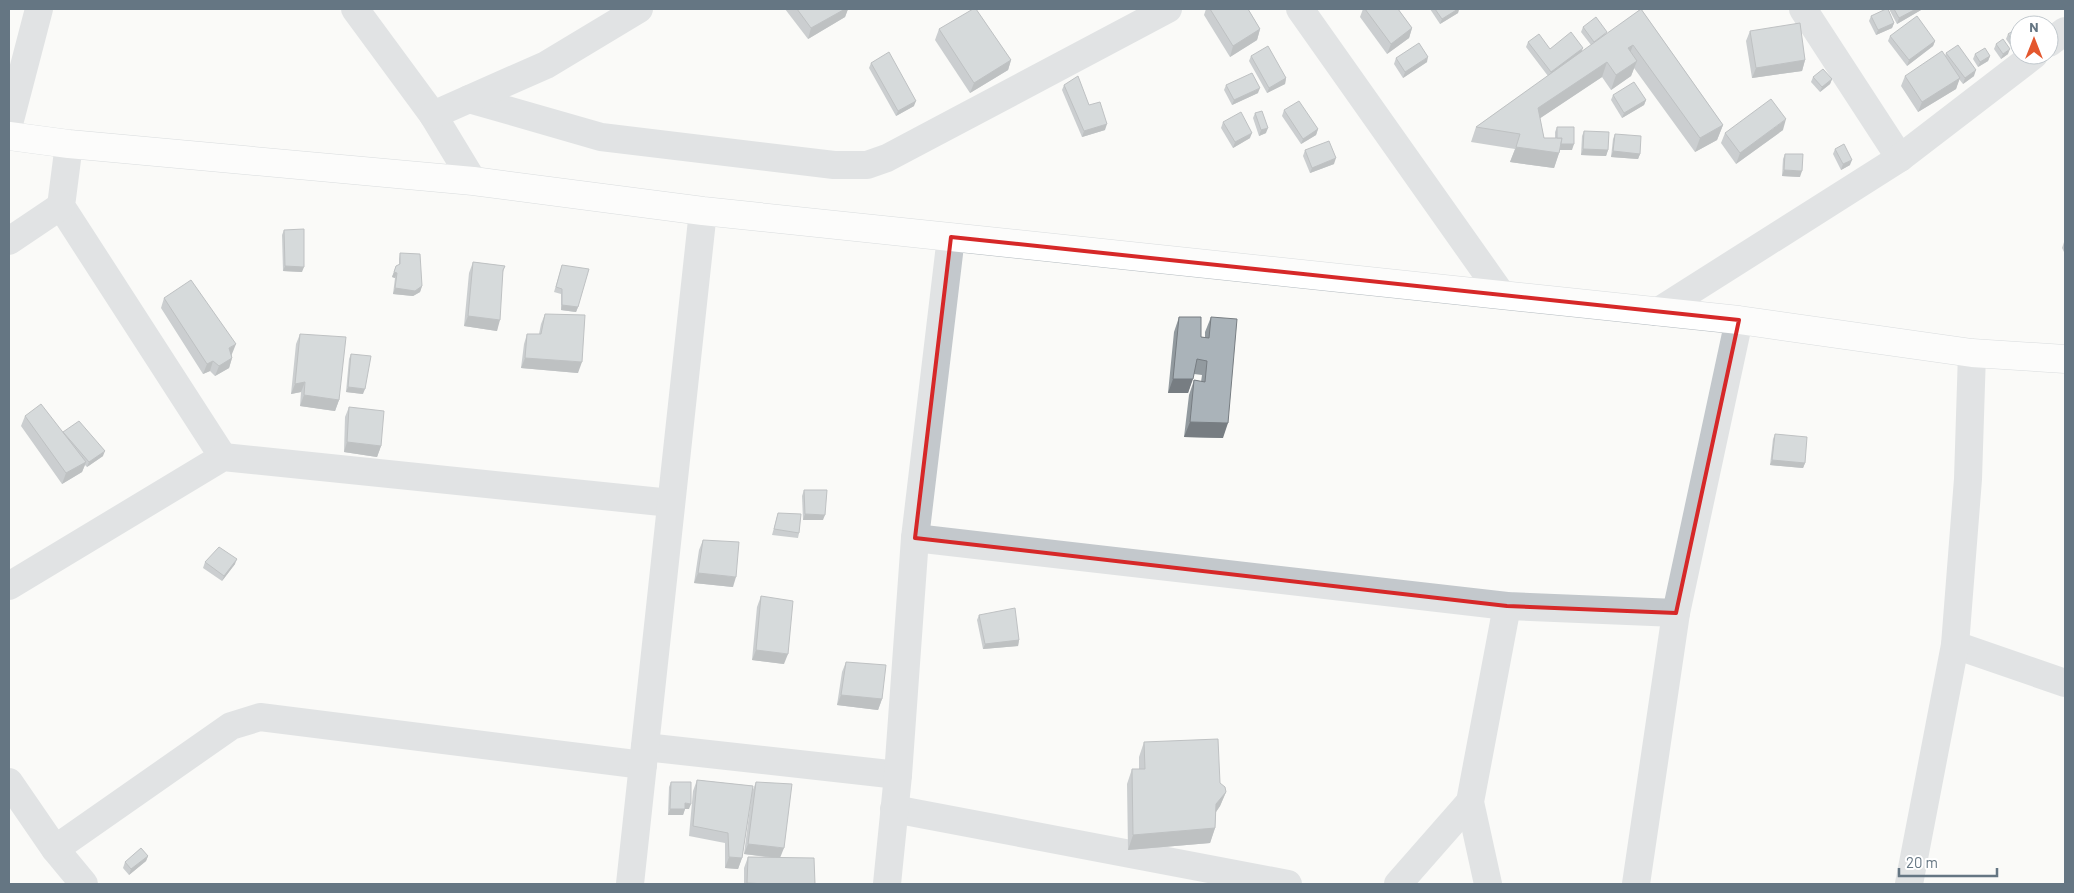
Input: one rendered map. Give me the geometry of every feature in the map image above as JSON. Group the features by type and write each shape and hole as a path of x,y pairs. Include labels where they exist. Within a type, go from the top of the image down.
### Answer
{"street":[{"path":"9,124 39,9"},
{"path":"355,9 433,115 473,181"},
{"path":"433,115 546,65 639,9"},
{"path":"469,99 601,137 834,165 867,165 887,158 1168,9"},
{"path":"1803,9 1900,158"},
{"path":"1302,10 1502,295"},
{"path":"1657,312 1900,158 2021,65"},
{"path":"9,136 69,144 473,181 703,212 1739,320 1972,353 2065,359"},
{"path":"69,144 61,206 223,457"},
{"path":"9,241 61,206"},
{"path":"630,884 703,212"},
{"path":"887,884 898,775 915,538 951,237"},
{"path":"1636,884 1676,613 1739,320"},
{"path":"1909,884 1955,645 1968,479 1972,353"},
{"path":"9,586 223,457 671,503"},
{"path":"915,538 1507,606 1676,613"},
{"path":"1488,884 1470,802 1507,606"},
{"path":"1955,645 2065,683"},
{"path":"55,849 231,726 260,717 644,756 898,775"},
{"path":"9,782 55,849 84,884"},
{"path":"1398,884 1470,802"},
{"path":"894,809 1288,884"}],"highlighted area":[{"path":"951,237 1739,320 1676,613 1507,606 915,538"}],"building":[{"path":"797,9 845,9 811,28"},
{"path":"976,9 1011,60 974,83 939,29"},
{"path":"1210,9 1248,9 1260,29 1233,46"},
{"path":"1365,9 1398,9 1412,28 1391,44"},
{"path":"1435,9 1458,9 1442,19"},
{"path":"1641,9 1723,125 1700,138 1633,45 1628,48 1637,61 1616,75 1607,62 1538,108 1544,138 1562,138 1559,153 1516,147 1520,134 1476,127"},
{"path":"1888,9 1894,23 1878,30 1871,16"},
{"path":"1894,9 1916,9 1899,18"},
{"path":"1917,16 1935,41 1909,60 1890,36"},
{"path":"1596,17 1607,32 1594,42 1583,27"},
{"path":"1800,23 1805,60 1756,68 1750,31"},
{"path":"1571,32 1583,48 1551,72 1528,42 1539,34 1550,49"},
{"path":"2003,39 2009,50 2003,54 1996,44"},
{"path":"1419,43 1428,57 1405,72 1396,58"},
{"path":"1958,45 1976,70 1965,78 1946,53"},
{"path":"1268,46 1286,78 1269,88 1251,56"},
{"path":"1985,48 1990,56 1980,62 1975,54"},
{"path":"1942,51 1960,78 1922,102 1905,76"},
{"path":"889,52 916,101 898,111 871,63"},
{"path":"1823,69 1832,79 1822,87 1813,77"},
{"path":"1252,73 1260,88 1234,100 1226,85"},
{"path":"1078,76 1089,105 1100,102 1107,124 1084,131 1064,85"},
{"path":"1634,82 1646,100 1624,113 1613,95"},
{"path":"1771,99 1786,119 1740,153 1725,133"},
{"path":"1299,101 1318,129 1303,139 1284,110"},
{"path":"1262,111 1268,128 1261,130 1255,113"},
{"path":"1241,112 1252,133 1235,142 1223,122"},
{"path":"1557,127 1574,127 1574,144 1561,144 1562,138 1557,138"},
{"path":"1584,131 1609,132 1608,150 1583,149"},
{"path":"1615,134 1641,136 1640,154 1613,151"},
{"path":"1329,141 1336,158 1312,168 1305,150"},
{"path":"1844,144 1852,160 1843,164 1835,149"},
{"path":"1785,154 1803,154 1802,171 1784,170"},
{"path":"304,229 304,267 285,266 284,230"},
{"path":"400,253 420,254 422,286 415,291 395,288 397,273 394,272 396,266 400,264"},
{"path":"473,262 505,266 503,270 500,320 468,316"},
{"path":"562,265 589,269 578,307 562,305 562,289 556,287"},
{"path":"191,280 236,344 229,348 232,358 219,366 213,361 207,364 164,298"},
{"path":"545,314 585,315 582,362 525,358 527,334 541,334"},
{"path":"1179,317 1201,317 1201,337 1209,338 1211,317 1237,319 1228,423 1190,422 1194,380 1205,382 1207,361 1197,359 1193,379 1173,379"},
{"path":"300,334 346,337 339,400 304,395 305,382 295,384"},
{"path":"351,354 371,356 365,389 348,387"},
{"path":"41,404 86,462 66,473 25,416"},
{"path":"349,407 384,411 381,446 347,442"},
{"path":"79,421 105,451 89,462 63,432"},
{"path":"1775,434 1807,437 1805,463 1772,460"},
{"path":"804,490 827,490 825,515 805,514"},
{"path":"778,513 801,514 799,533 774,529"},
{"path":"703,540 739,542 736,577 698,573"},
{"path":"219,547 237,559 224,576 205,562"},
{"path":"761,596 793,601 788,654 756,650"},
{"path":"1015,608 1019,640 985,644 979,615"},
{"path":"846,662 886,665 882,699 841,695"},
{"path":"1218,739 1220,783 1225,787 1226,792 1216,804 1215,828 1133,835 1132,769 1145,769 1144,742"},
{"path":"697,780 753,786 742,858 729,857 728,833 693,826"},
{"path":"671,782 691,782 691,804 685,803 685,809 670,809"},
{"path":"756,782 792,784 784,848 748,844"},
{"path":"141,848 148,856 131,869 125,862"},
{"path":"748,857 814,858 815,884 747,883"}]}
